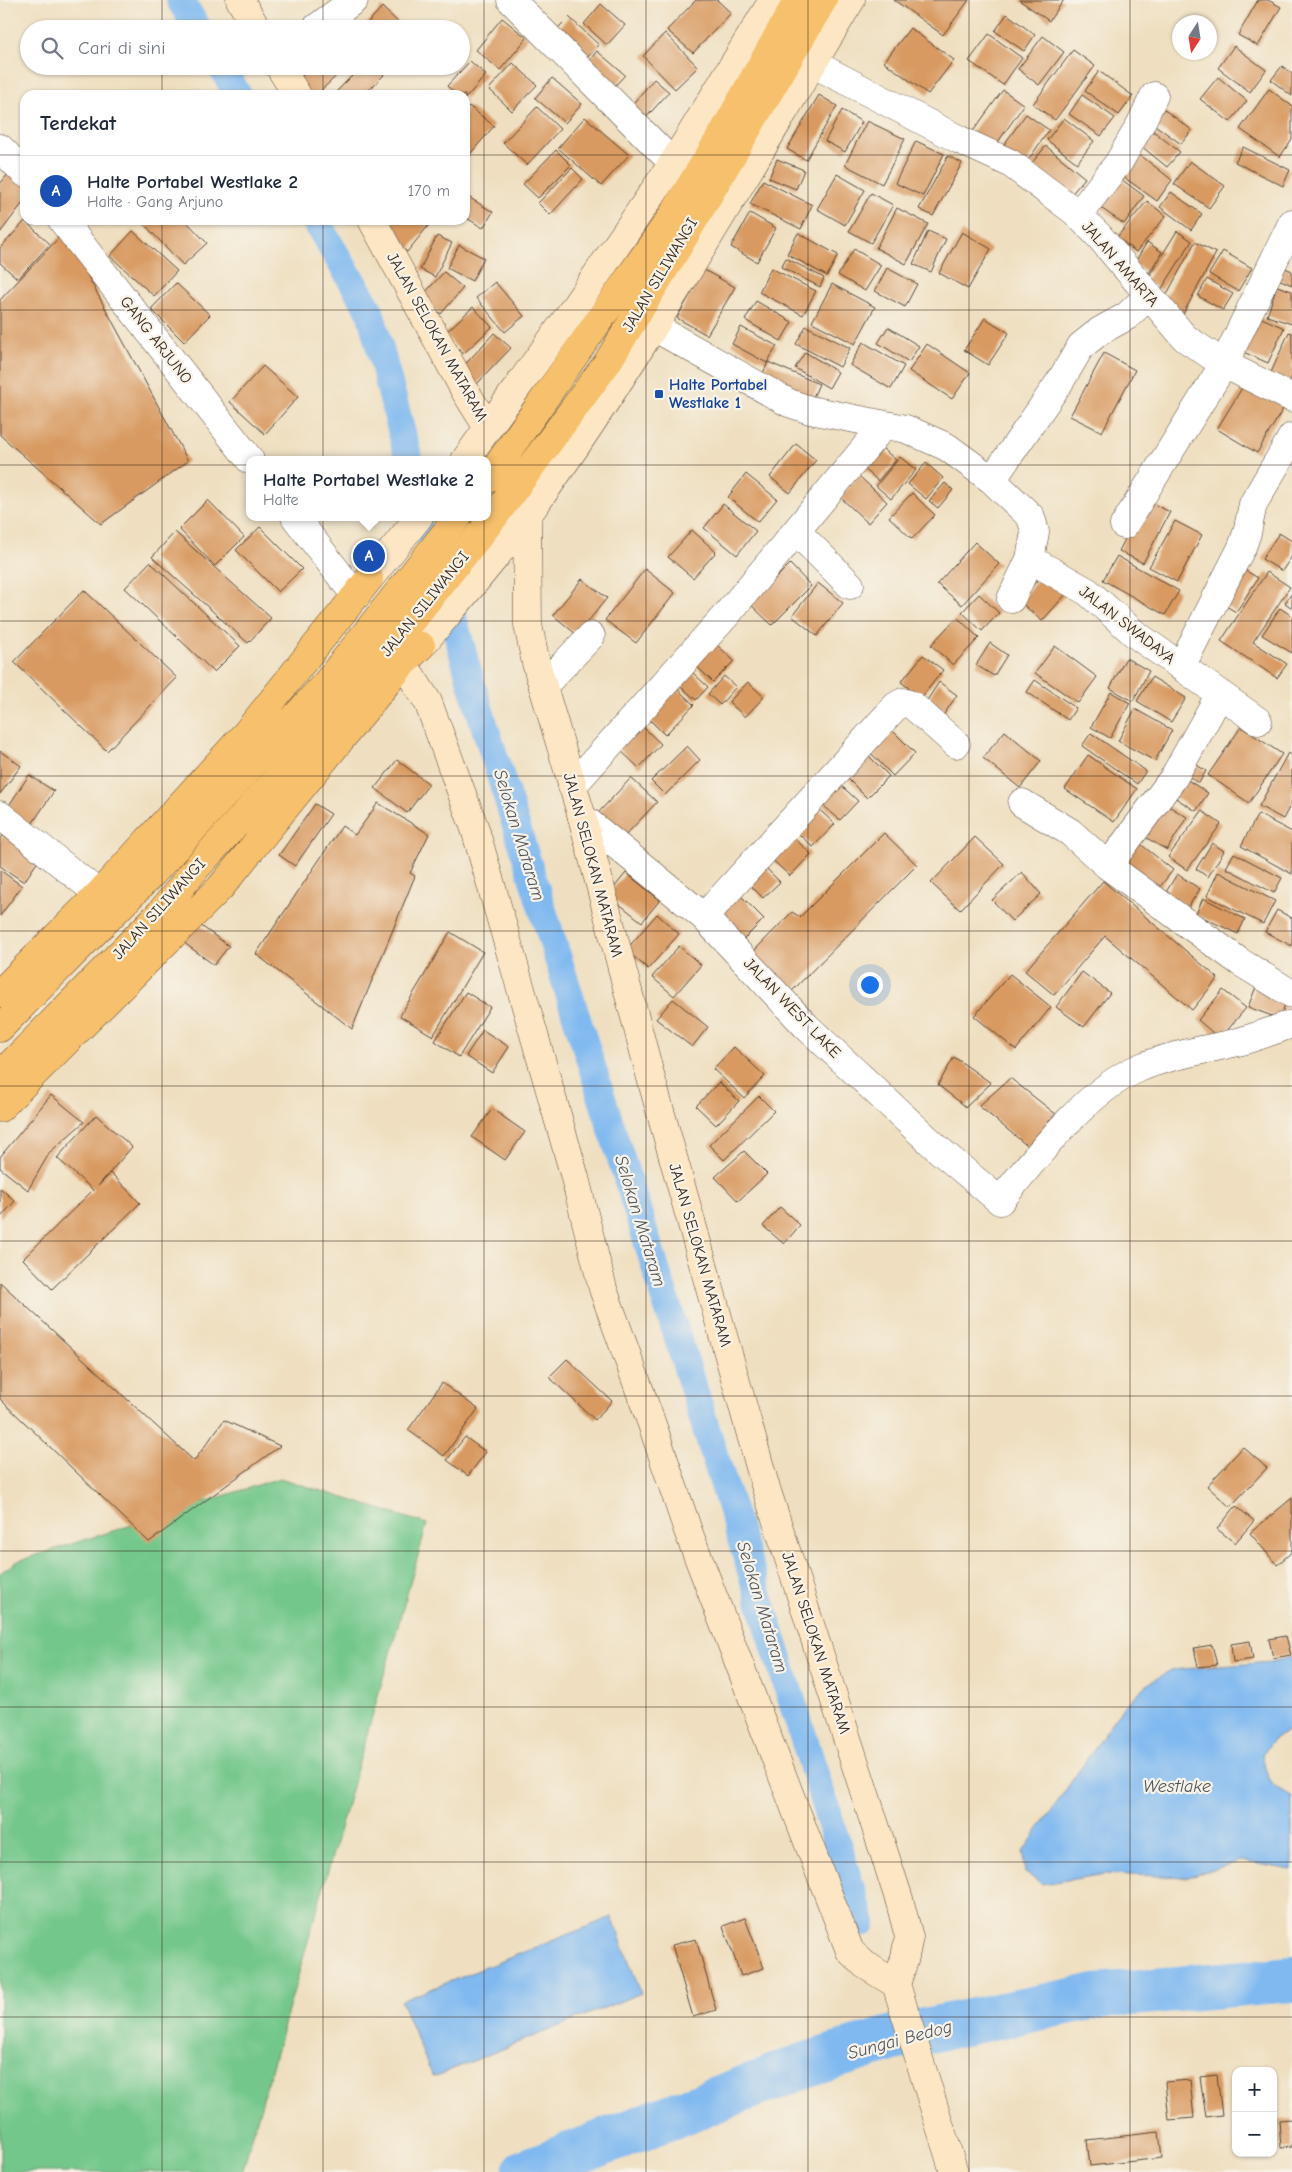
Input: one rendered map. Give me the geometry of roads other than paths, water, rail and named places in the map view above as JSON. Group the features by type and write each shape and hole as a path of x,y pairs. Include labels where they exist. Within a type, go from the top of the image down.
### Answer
{"highway":[{"name":"JALAN SILIWANGI","path":"491,474 668,222 724,133 798,0"},
{"name":"JALAN SILIWANGI","path":"491,521 607,363 681,242 823,0"},
{"name":"JALAN SILIWANGI","path":"0,1028 153,873 326,682 455,521"},
{"name":"JALAN SILIWANGI","path":"0,1075 160,913 198,866 347,701 491,521"},
{"path":"2,986 99,894 248,732 362,587"},
{"path":"0,1108 220,888 412,655"}],"street":[{"path":"240,0 252,20"},
{"path":"327,20 354,0"},
{"path":"511,0 673,163"},
{"path":"468,456 565,321 673,163 773,0"},
{"path":"850,0 699,256 654,327 527,516 491,563 412,655 475,829 574,1174 603,1289 688,1531 850,1951 899,1994 953,2167"},
{"name":"JALAN AMARTA","path":"812,63 960,140 1010,163 1078,215 1099,236 1185,338 1224,364 1292,398"},
{"path":"285,75 294,90"},
{"path":"1078,215 1119,162 1154,96"},
{"path":"0,148 20,168"},
{"path":"1124,525 1224,364 1292,223"},
{"name":"GANG ARJUNO","path":"66,225 247,456"},
{"name":"JALAN SELOKAN MATARAM","path":"375,225 465,391 488,428"},
{"path":"992,480 1061,380 1081,346 1100,331 1127,316 1148,296"},
{"path":"654,327 789,403 810,410 906,429 947,447 992,480 1031,517 1035,532 1030,559 1011,599"},
{"path":"572,786 728,613 884,425"},
{"path":"1181,666 1242,547 1253,504 1292,437"},
{"name":"JALAN SELOKAN MATARAM","path":"527,516 528,625 543,686 582,817 652,1082 765,1484 899,1899 909,1937 899,1994"},
{"path":"299,521 362,587 415,521"},
{"path":"796,531 850,585"},
{"name":"JALAN SWADAYA","path":"1030,559 1088,592 1134,634 1258,721"},
{"path":"543,686 591,636"},
{"path":"1108,866 1174,777 1220,694"},
{"path":"704,917 896,706 903,702 912,705 956,744"},
{"path":"1022,803 1070,832 1108,866 1240,962 1292,994"},
{"path":"0,815 99,894"},
{"name":"JALAN WEST LAKE","path":"582,817 704,917 806,1026 938,1149 1000,1201 1060,1130 1102,1091 1138,1068 1195,1051 1239,1042 1292,1024"}],"water":[{"name":"Westlake","path":"1292,1657 1292,1729 1275,1738 1262,1754 1265,1770 1270,1780 1278,1788 1292,1796 1292,1870 1241,1861 1187,1877 1105,1874 1043,1884 1025,1873 1023,1852 1122,1708 1148,1684 1171,1670 1271,1662"},
{"path":"612,1917 641,1993 433,2077 401,2001"}],"waterway":[{"name":"Selokan Mataram","path":"180,0 192,20"},
{"name":"Selokan Mataram","path":"226,75 235,90"},
{"name":"Selokan Mataram","path":"318,225 370,311 408,456"},
{"name":"Selokan Mataram","path":"426,521 472,686 862,1923"},
{"name":"Selokan Mataram","path":"525,2172 807,2065 900,2036 1096,1996 1292,1979"}],"place":[{"name":"Halte Portabel Westlake 1","path":"659,394"},
{"name":"Halte Portabel Westlake 2","path":"369,556"}],"water label":[{"name":"Sungai Bedog","path":"900,2040"}]}
